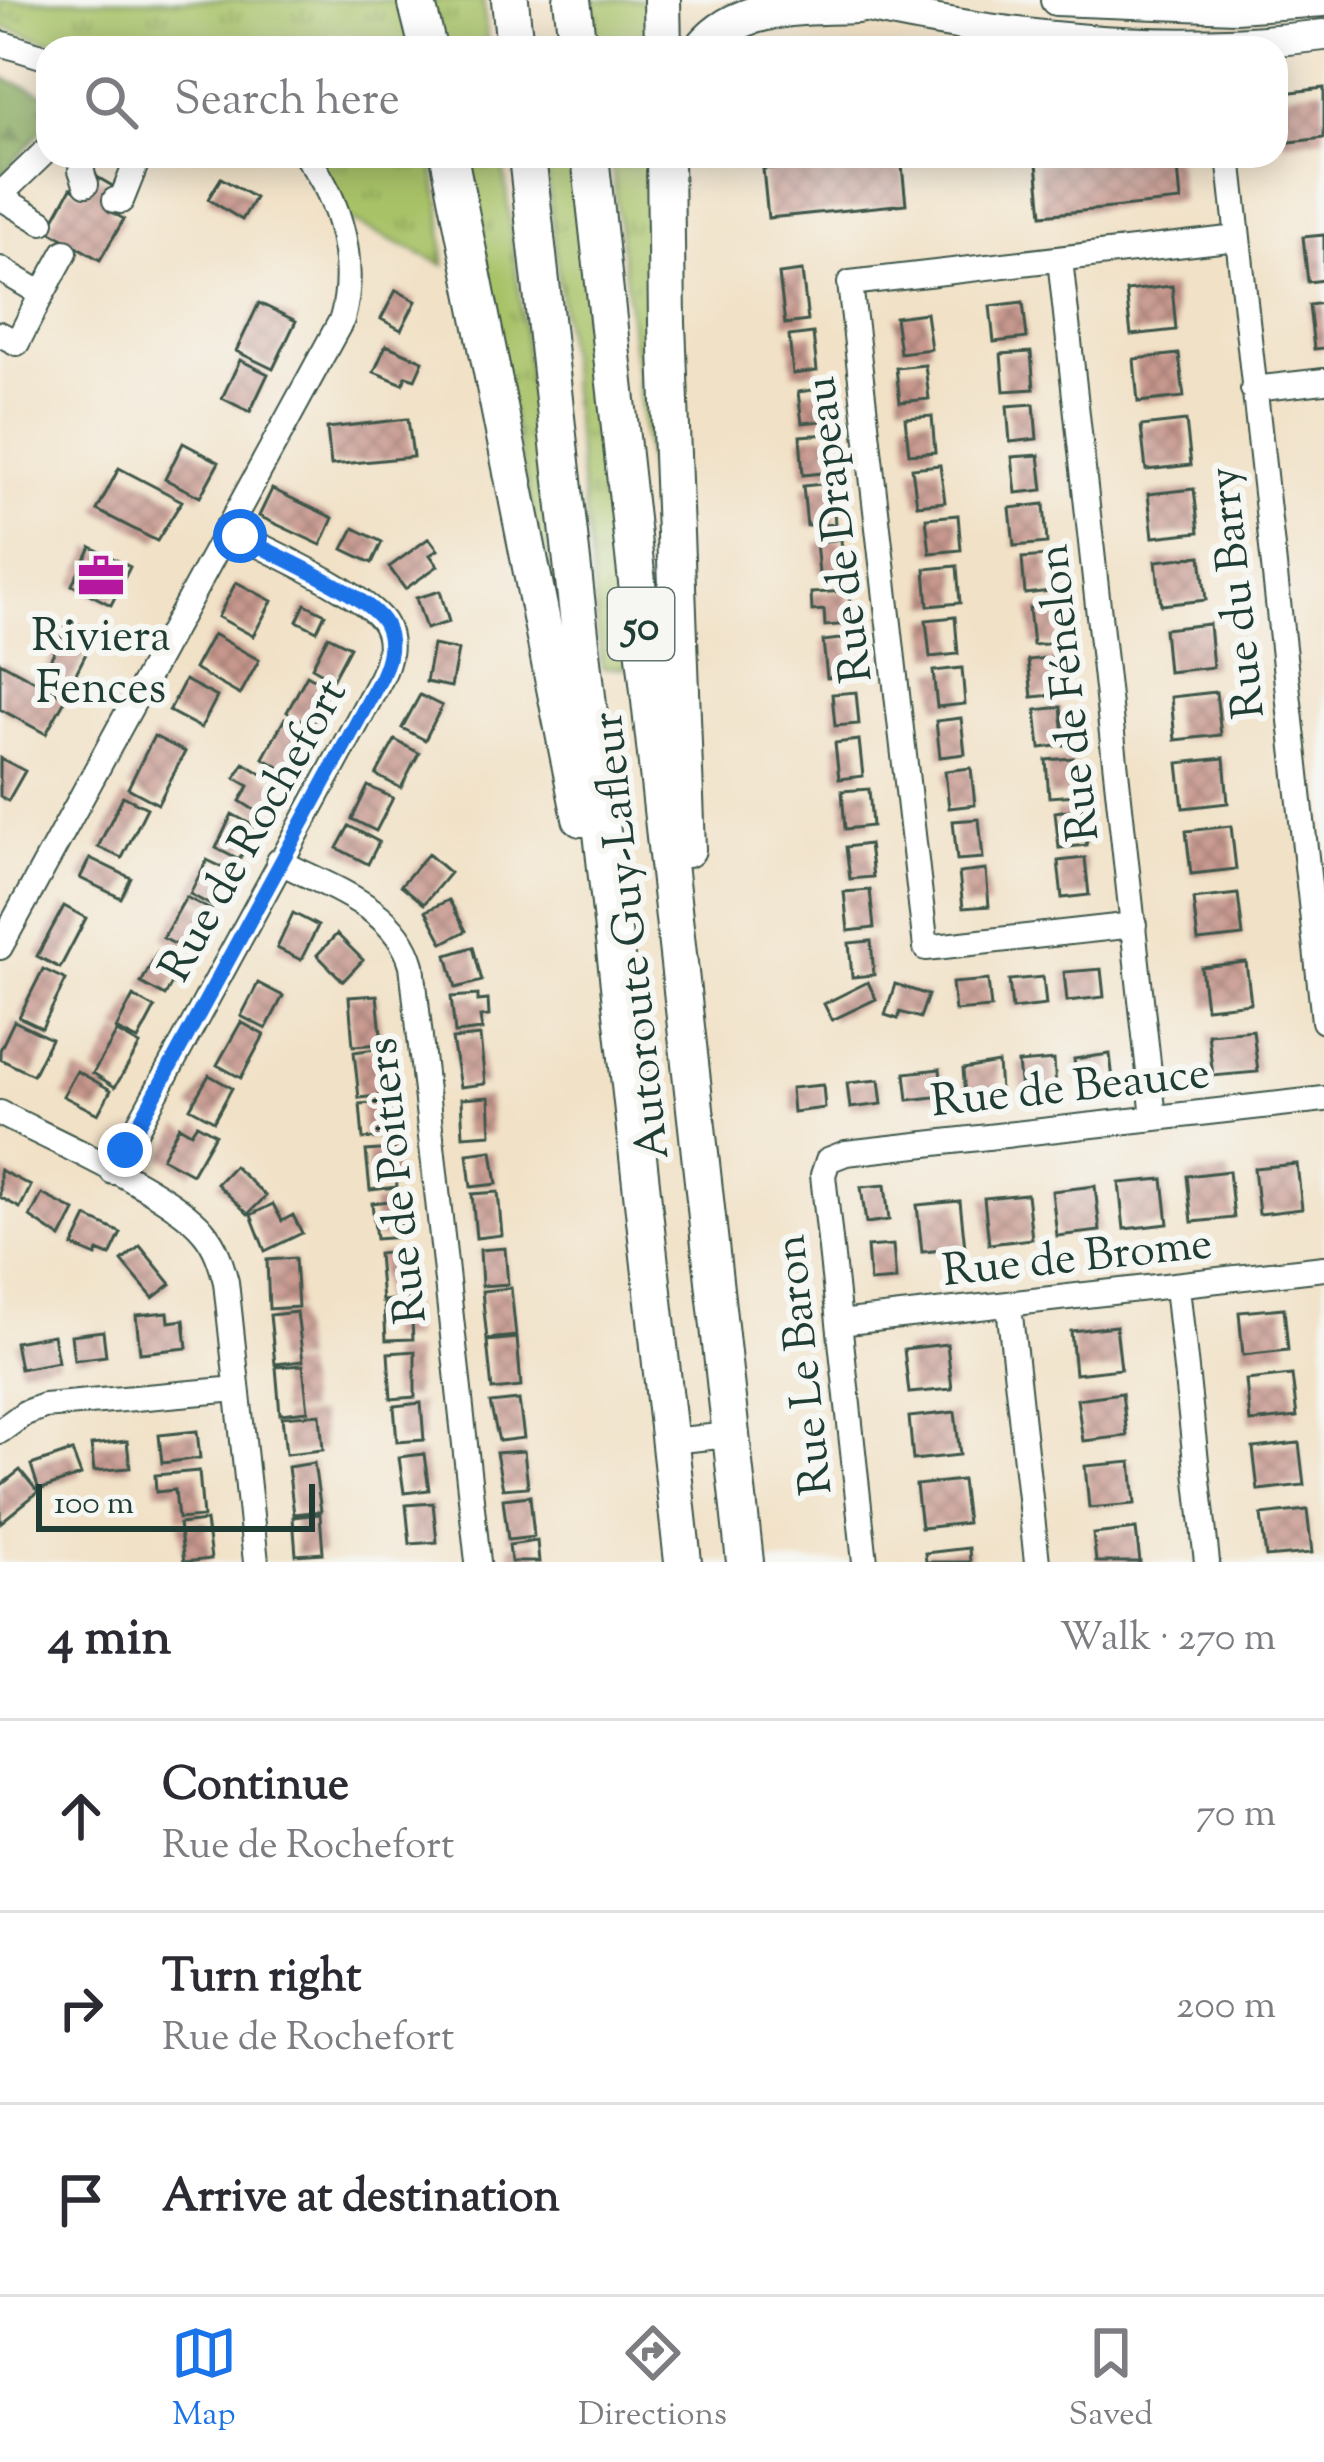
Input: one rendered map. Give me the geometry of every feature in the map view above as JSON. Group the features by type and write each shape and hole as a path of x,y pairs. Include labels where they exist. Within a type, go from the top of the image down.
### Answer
{"highway":[{"path":"416,0 425,36"},
{"path":"510,0 514,36"},
{"path":"572,0 576,36"},
{"path":"662,0 663,36"},
{"path":"714,36 748,16 847,3"},
{"path":"451,168 565,752 619,986"},
{"name":"Autoroute Guy-Lafleur","path":"528,168 683,1562"},
{"name":"Autoroute Guy-Lafleur","path":"591,168 745,1562"},
{"path":"665,168 694,1092"}],"main road":[{"path":"1056,0 1324,1"},
{"path":"847,3 937,22 1043,36"},
{"path":"1288,39 1324,35"}],"street":[{"path":"1205,3 1213,36"},
{"path":"0,43 36,54"},
{"path":"36,161 0,196 42,222"},
{"path":"81,168 86,184"},
{"path":"115,200 122,201 127,194 133,168"},
{"path":"0,946 332,341 348,298 344,238 313,168"},
{"name":"Rue du Barry","path":"1230,168 1317,910 1324,1021"},
{"name":"Rue de Drapeau","path":"1134,925 926,947 850,284 1237,238"},
{"path":"0,334 17,343 65,252"},
{"name":"Rue de Fénelon","path":"1060,259 1154,1118"},
{"path":"0,268 43,294"},
{"path":"1253,389 1324,381"},
{"name":"Rue de Rochefort","path":"113,1172 388,663 384,623 364,602 226,529"},
{"name":"Rue de Poitiers","path":"279,862 380,915 401,936 412,964 478,1562"},
{"name":"Rue de Beauce","path":"828,1160 846,1153 1324,1099"},
{"path":"0,1113 187,1216 212,1244 226,1282 256,1562"},
{"name":"Rue Le Baron","path":"828,1160 824,1175 865,1562"},
{"name":"Rue de Brome","path":"838,1323 1324,1268"},
{"path":"1177,1287 1207,1562"},
{"path":"1009,1306 1037,1562"},
{"path":"0,1431 44,1406 237,1389"},
{"path":"669,1441 731,1435"}],"green space":[{"path":"0,0 397,0 409,36 36,37 0,26"},
{"path":"426,0 483,0 487,36 434,36"},
{"path":"593,0 649,0 650,36 597,36"},
{"path":"0,77 36,90 36,137 0,178"},
{"path":"320,168 433,168 444,265 346,218"},
{"path":"461,168 503,168 566,674"},
{"path":"546,168 574,168 630,667 602,668"},
{"path":"612,168 653,168 662,586"}],"building":[{"path":"1324,88 1324,138 1288,142 1288,92"},
{"path":"902,168 906,204 768,218 763,169"},
{"path":"1037,168 1178,168 1181,201 1042,215"},
{"path":"92,174 121,191 109,211 124,219 100,260 48,230 71,188 81,193"},
{"path":"221,178 255,198 242,220 208,199"},
{"path":"1324,235 1324,280 1308,282 1303,237"},
{"path":"802,271 808,321 785,324 779,274"},
{"path":"1172,286 1176,330 1131,335 1126,291"},
{"path":"396,290 416,301 401,330 381,319"},
{"path":"1023,302 1027,338 994,342 990,306"},
{"path":"259,303 296,321 273,369 236,351"},
{"path":"1324,303 1324,348 1314,349 1309,305"},
{"path":"926,313 931,349 900,353 895,317"},
{"path":"813,333 817,371 793,374 789,336"},
{"path":"386,345 423,361 415,379 406,376 403,384 374,372"},
{"path":"1031,352 1034,389 1004,391 1001,354"},
{"path":"1179,354 1184,397 1138,402 1134,359"},
{"path":"240,360 268,374 250,412 222,398"},
{"path":"925,365 929,399 900,402 896,368"},
{"path":"820,389 824,421 802,423 798,392"},
{"path":"1034,404 1037,439 1010,442 1007,406"},
{"path":"932,416 935,452 909,454 905,418"},
{"path":"408,419 413,457 331,465 327,428"},
{"path":"1186,421 1191,465 1146,470 1141,426"},
{"path":"829,434 832,472 803,475 800,436"},
{"path":"183,443 219,462 200,497 165,479"},
{"path":"1039,455 1043,490 1016,493 1012,457"},
{"path":"940,465 945,502 917,505 912,468"},
{"path":"119,468 182,501 157,541 97,510"},
{"path":"832,483 835,524 807,526 803,486"},
{"path":"272,489 333,518 321,545 259,516"},
{"path":"1194,489 1199,532 1153,537 1148,494"},
{"path":"1044,504 1047,543 1014,546 1010,508"},
{"path":"958,515 961,550 930,553 926,518"},
{"path":"354,528 382,542 372,563 343,549"},
{"path":"429,538 438,550 430,555 438,566 405,589 389,567"},
{"path":"841,539 844,572 819,574 816,542"},
{"name":"Riviera Fences","path":"91,547 130,567 111,605 72,585"},
{"path":"1047,556 1051,591 1025,594 1022,558"},
{"path":"1201,556 1206,600 1161,605 1156,561"},
{"path":"957,566 960,603 928,606 925,569"},
{"path":"236,582 272,601 253,636 218,617"},
{"path":"440,591 449,622 426,629 416,598"},
{"path":"849,591 851,624 825,626 824,610 812,611 811,593"},
{"path":"305,604 325,614 317,631 297,621"},
{"path":"1056,605 1060,643 1033,645 1029,608"},
{"path":"955,617 958,654 930,657 926,620"},
{"path":"70,620 96,634 70,685 44,672"},
{"path":"1209,624 1213,667 1168,672 1164,629"},
{"path":"213,634 259,660 240,695 194,669"},
{"path":"328,636 350,647 333,679 312,667"},
{"path":"848,638 852,676 827,678 823,641"},
{"path":"433,645 458,650 451,687 426,682"},
{"path":"1059,657 1063,694 1032,697 1028,660"},
{"path":"0,662 66,698 46,734 0,709"},
{"path":"962,668 965,704 937,707 933,671"},
{"path":"307,675 330,688 311,725 287,712"},
{"path":"185,680 217,697 201,728 169,711"},
{"path":"856,692 859,724 835,726 832,694"},
{"path":"1216,692 1221,735 1175,740 1171,697"},
{"path":"420,695 442,706 425,740 402,728"},
{"path":"1061,707 1065,745 1040,748 1036,710"},
{"path":"285,718 308,730 286,771 263,758"},
{"path":"961,718 965,754 940,757 936,721"},
{"path":"154,736 185,752 158,804 128,788"},
{"path":"395,740 419,753 401,788 376,775"},
{"path":"859,740 863,776 839,779 835,743"},
{"path":"0,758 25,771 8,801 0,796"},
{"path":"1073,758 1077,795 1049,797 1046,760"},
{"path":"1224,758 1228,803 1183,808 1178,763"},
{"path":"244,763 280,785 262,815 240,801 249,786 235,778"},
{"path":"971,768 975,805 949,808 945,771"},
{"path":"368,786 393,798 376,831 352,819"},
{"path":"869,789 872,826 845,829 842,791"},
{"path":"123,796 147,808 122,858 98,847"},
{"path":"1082,808 1087,845 1059,848 1055,812"},
{"path":"232,814 256,827 239,860 216,848"},
{"path":"979,819 983,858 957,860 953,821"},
{"path":"349,826 379,842 368,864 337,848"},
{"path":"1231,826 1236,869 1191,874 1186,831"},
{"path":"869,844 873,877 850,879 846,847"},
{"path":"428,854 450,873 424,904 401,885"},
{"path":"90,858 131,878 121,898 80,878"},
{"path":"1085,858 1089,895 1062,898 1058,861"},
{"path":"207,860 230,871 212,906 190,894"},
{"path":"986,870 989,906 963,908 959,873"},
{"path":"870,890 874,928 848,931 844,892"},
{"path":"1238,894 1243,936 1198,941 1193,899"},
{"path":"186,897 211,910 188,951 163,938"},
{"path":"449,900 466,931 443,943 426,911"},
{"path":"64,906 86,918 60,968 37,956"},
{"path":"293,913 318,926 301,960 277,948"},
{"path":"337,934 363,960 343,981 317,955"},
{"path":"871,941 874,975 852,977 849,943"},
{"path":"473,947 482,981 456,988 447,955"},
{"path":"158,951 182,964 165,996 141,983"},
{"path":"1246,962 1251,1003 1206,1008 1201,967"},
{"path":"43,969 66,980 42,1028 19,1017"},
{"path":"1101,969 1104,997 1067,1001 1064,972"},
{"path":"1043,977 1046,1005 1012,1009 1009,980"},
{"path":"988,980 991,1008 955,1011 952,983"},
{"path":"868,982 876,999 832,1020 824,1004"},
{"path":"258,983 283,996 266,1029 241,1016"},
{"path":"895,984 928,995 920,1018 900,1012 898,1019 885,1015"},
{"path":"377,995 382,1044 353,1046 349,997"},
{"path":"478,995 478,1001 488,1000 489,1016 480,1017 482,1030 455,1033 451,997"},
{"path":"133,996 155,1008 138,1040 116,1029"},
{"path":"14,1021 51,1039 33,1075 0,1059"},
{"path":"241,1022 264,1035 241,1078 217,1065"},
{"path":"1253,1030 1258,1072 1213,1076 1208,1034"},
{"path":"117,1032 140,1045 115,1087 93,1073"},
{"path":"480,1036 485,1084 460,1087 452,1039"},
{"path":"382,1048 387,1095 359,1098 354,1052"},
{"path":"1110,1054 1113,1080 1077,1086 1074,1059"},
{"path":"1054,1060 1056,1088 1021,1090 1018,1063"},
{"path":"998,1063 1000,1090 965,1096 963,1069"},
{"path":"940,1069 943,1096 908,1100 905,1073"},
{"path":"77,1071 111,1090 98,1114 63,1096"},
{"path":"209,1075 232,1088 214,1121 190,1108"},
{"path":"879,1080 882,1104 850,1108 847,1083"},
{"path":"823,1085 825,1108 793,1112 791,1088"},
{"path":"489,1097 491,1134 463,1136 461,1099"},
{"path":"386,1102 389,1137 363,1139 360,1104"},
{"path":"197,1124 215,1134 192,1174 162,1158 179,1126 191,1133"},
{"path":"394,1149 397,1187 370,1190 366,1151"},
{"path":"492,1151 497,1184 471,1187 467,1154"},
{"path":"1297,1164 1302,1209 1259,1214 1254,1168"},
{"path":"234,1166 266,1196 248,1214 217,1184"},
{"path":"0,1170 31,1186 20,1208 0,1197"},
{"path":"1229,1171 1234,1218 1192,1222 1187,1176"},
{"path":"1163,1179 1168,1224 1124,1229 1119,1183"},
{"path":"885,1185 889,1220 866,1223 861,1187"},
{"path":"1095,1186 1100,1231 1057,1236 1052,1191"},
{"path":"498,1192 502,1235 476,1238 472,1194"},
{"path":"42,1194 75,1211 61,1238 30,1217"},
{"path":"1027,1194 1032,1239 989,1244 984,1198"},
{"path":"398,1200 402,1237 376,1239 372,1203"},
{"path":"960,1201 965,1248 922,1252 917,1205"},
{"path":"273,1204 282,1221 293,1215 302,1233 265,1251 251,1215"},
{"path":"87,1217 121,1233 110,1256 98,1251 96,1256 73,1246"},
{"path":"893,1245 896,1280 870,1282 867,1247"},
{"path":"140,1246 171,1284 153,1298 122,1261"},
{"path":"505,1248 508,1284 482,1286 480,1250"},
{"path":"405,1251 410,1298 382,1301 378,1254"},
{"path":"295,1258 298,1307 269,1309 267,1260"},
{"path":"511,1288 516,1336 487,1339 482,1291"},
{"path":"411,1303 413,1339 386,1340 384,1304"},
{"path":"1284,1308 1288,1350 1243,1355 1239,1312"},
{"path":"168,1312 169,1322 184,1320 187,1348 140,1353 136,1315"},
{"path":"297,1312 303,1361 275,1364 270,1315"},
{"path":"1116,1326 1121,1369 1075,1374 1071,1331"},
{"path":"103,1331 106,1356 74,1360 71,1335"},
{"path":"53,1335 58,1362 20,1369 15,1342"},
{"path":"517,1338 521,1387 492,1390 487,1341"},
{"path":"947,1344 952,1389 909,1393 904,1349"},
{"path":"415,1351 415,1397 391,1399 388,1353"},
{"path":"303,1365 308,1411 280,1414 276,1367"},
{"path":"1292,1375 1297,1417 1250,1422 1246,1380"},
{"path":"1122,1393 1127,1436 1083,1441 1077,1399"},
{"path":"519,1400 524,1438 499,1441 490,1403"},
{"path":"421,1403 424,1440 397,1442 394,1406"},
{"path":"955,1412 960,1455 913,1460 909,1417"},
{"path":"320,1414 323,1450 286,1454 282,1417"},
{"path":"197,1431 200,1458 162,1463 159,1435"},
{"path":"127,1441 130,1468 94,1471 91,1445"},
{"path":"1299,1443 1304,1485 1258,1490 1253,1448"},
{"path":"72,1451 81,1475 39,1490 31,1465"},
{"path":"524,1451 528,1487 503,1489 496,1453"},
{"path":"424,1454 429,1490 404,1493 399,1457"},
{"path":"1131,1462 1135,1504 1089,1508 1085,1466"},
{"path":"314,1463 321,1511 294,1514 288,1467"},
{"path":"20,1470 38,1492 0,1523 0,1486"},
{"path":"199,1471 203,1517 178,1519 175,1490 156,1492 155,1475"},
{"path":"962,1480 967,1523 921,1528 916,1485"},
{"path":"530,1496 534,1537 508,1540 503,1499"},
{"path":"433,1503 437,1542 410,1544 406,1505"},
{"path":"1307,1510 1312,1553 1266,1557 1261,1515"},
{"path":"320,1514 323,1553 296,1555 293,1517"},
{"path":"206,1521 211,1559 184,1562 179,1524"},
{"path":"1136,1529 1140,1562 1096,1562 1093,1534"},
{"path":"537,1541 539,1562 511,1562 509,1545"},
{"path":"969,1548 970,1562 926,1562 925,1553"}],"place":[{"name":"Riviera Fences","path":"101,576"}],"route":[{"path":"125,1150 381,678 391,650 376,611 240,536"}]}
